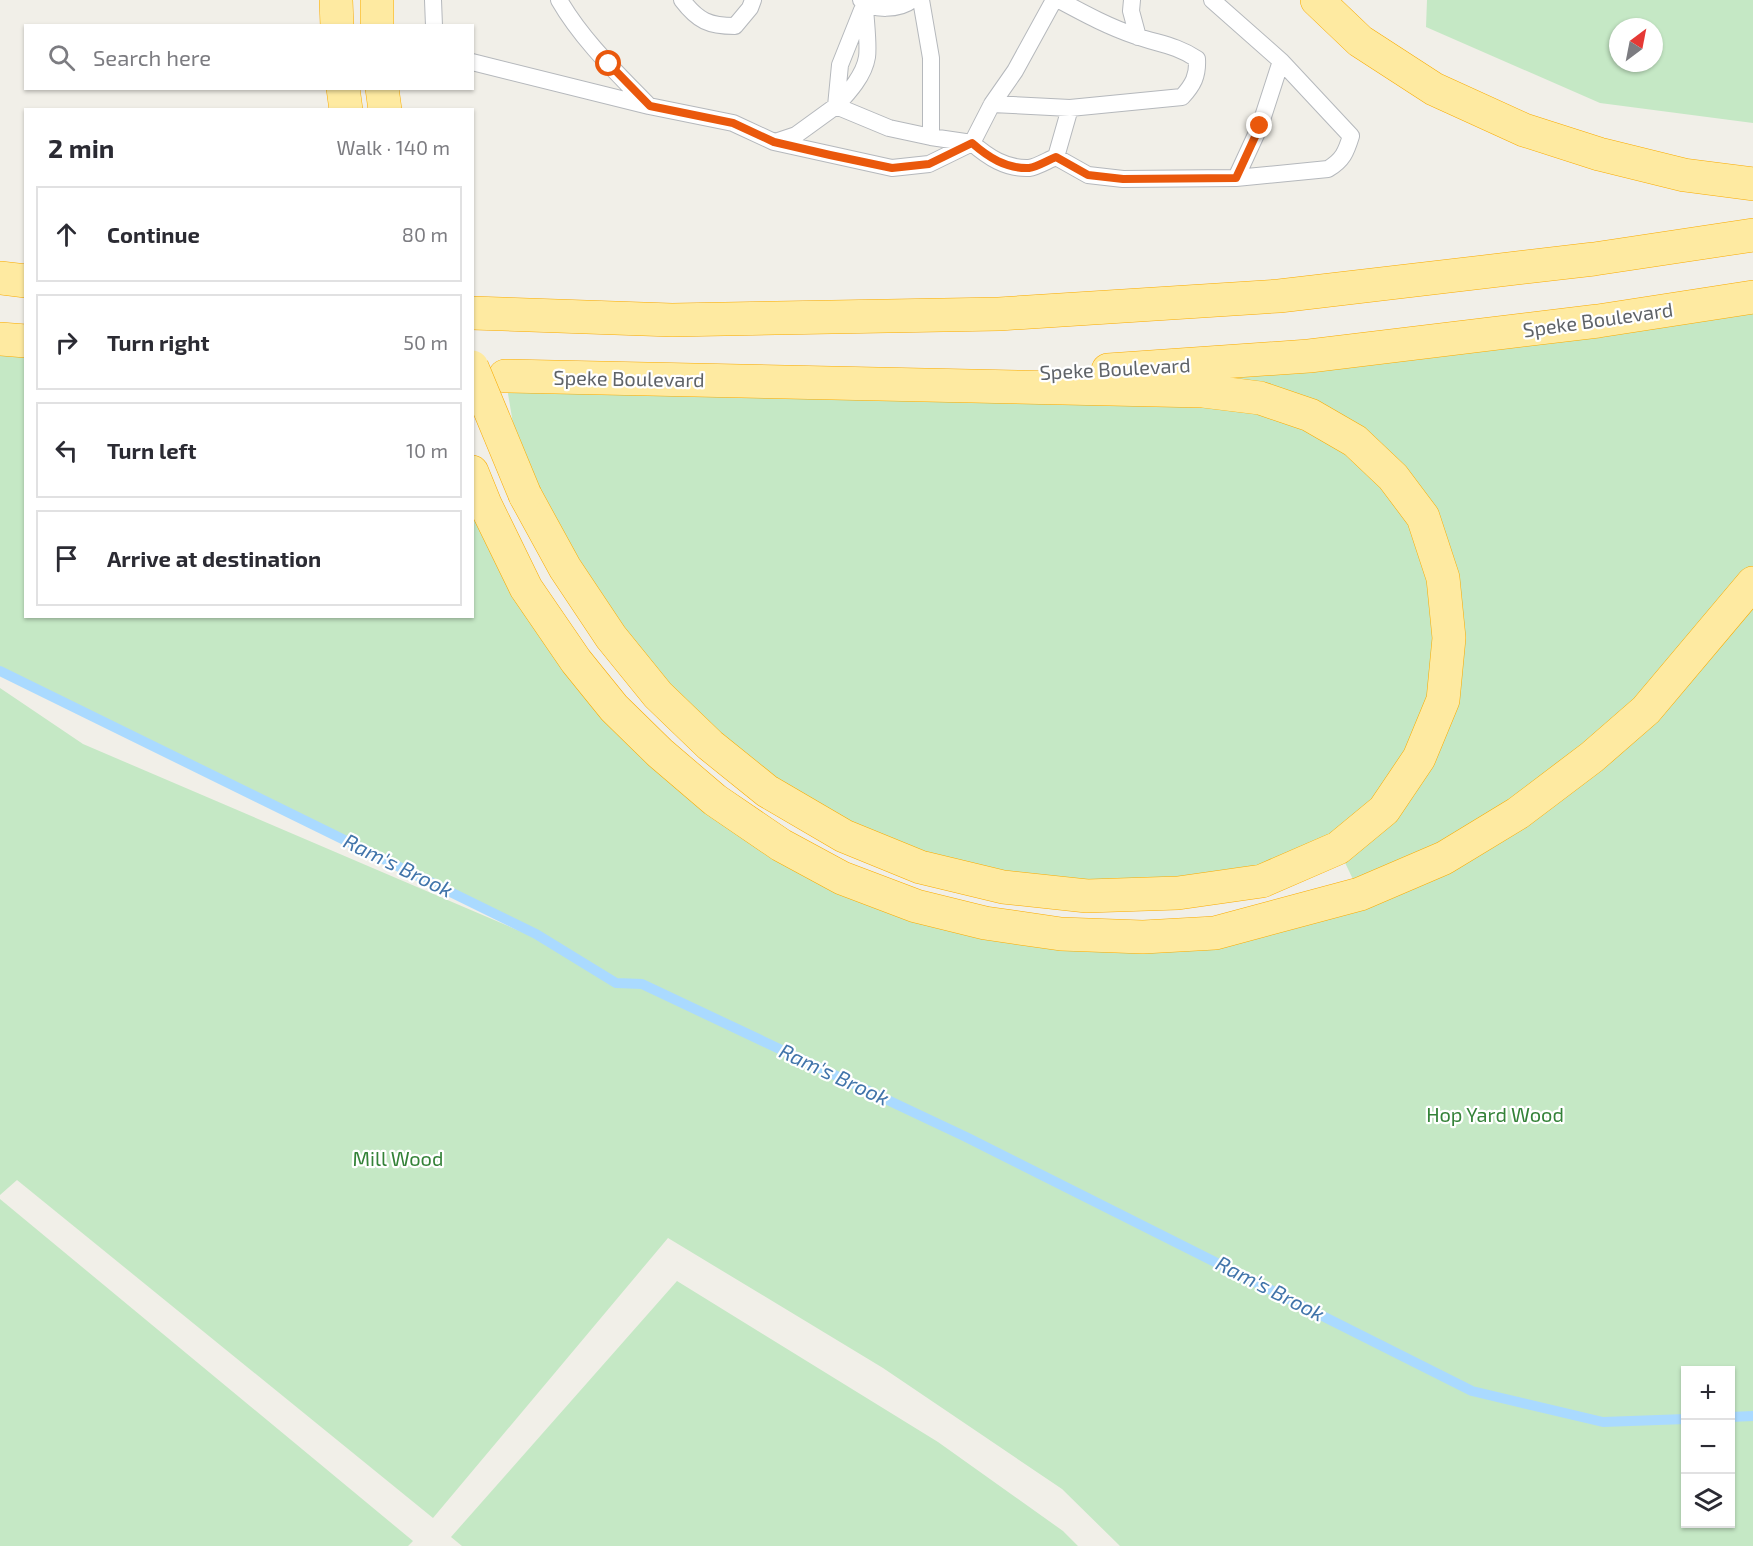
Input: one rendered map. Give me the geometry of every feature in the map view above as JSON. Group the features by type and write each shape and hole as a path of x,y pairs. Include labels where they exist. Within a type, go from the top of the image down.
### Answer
{"highway":[{"path":"336,0 337,24"},
{"path":"377,0 377,24"},
{"path":"1317,0 1360,41 1434,89 1524,130 1599,154 1684,175 1753,184"},
{"path":"343,90 346,108"},
{"path":"382,90 384,108"},
{"path":"474,313 672,320 999,314 1279,296 1594,259 1753,235"},
{"path":"0,278 24,281"},
{"name":"Speke Boulevard","path":"474,374 767,381 1101,371 1309,356 1598,321 1753,297"},
{"path":"0,339 24,341"},
{"path":"474,372 525,495 565,568 611,637 658,695 710,745 767,791 844,836 920,867 1003,887 1087,896 1178,893 1262,881 1338,848 1384,810 1419,758 1443,700 1449,638 1443,578 1423,517 1393,477 1355,441 1310,415 1260,398 1203,391 517,376"},
{"path":"474,477 526,588 576,661 614,708 660,753 715,800 781,846 842,878 916,906 985,923 1061,934 1143,937 1215,933 1360,894 1444,858 1518,813 1592,757 1646,710 1753,583"}],"lane":[{"path":"433,0 434,24"},
{"path":"558,0 568,16 609,64 650,106"},
{"path":"682,0 692,12 715,26 735,26 750,8 753,0"},
{"path":"774,142 796,135 836,106 860,75 867,57 863,2 886,8 912,0"},
{"path":"921,0 931,58 931,137"},
{"path":"474,62 650,106 733,123 774,142 892,168 929,164 972,143 1054,0"},
{"path":"992,105 1070,108 1182,97 1192,86 1198,72 1197,59 1182,49 1138,37 1099,22 1059,0"},
{"path":"1132,0 1131,11 1138,37"},
{"path":"1056,157 1088,175 1123,179 1236,178 1328,169 1339,162 1346,153 1351,136 1281,61 1212,0"},
{"path":"1236,178 1260,126 1281,61"},
{"path":"836,106 889,128 972,143 989,158 1010,166 1030,168 1056,157"},
{"path":"1056,157 1070,108"}],"green space":[{"path":"1427,0 1753,0 1753,123 1600,103 1426,27"},
{"path":"1753,297 1753,1546 1120,1546 1062,1489 883,1368 668,1238 433,1518 17,1180 0,1195 0,688 83,744 557,947 536,934 0,671 0,340 24,343 24,618 474,618 474,474 614,708 842,878 1143,937 1360,894 1338,848 1178,893 920,867 710,745 525,495 505,376 929,378 1101,371"},
{"path":"0,1199 413,1541 408,1546 0,1546"},
{"path":"677,1281 938,1442 1063,1531 1078,1546 462,1546 451,1537"}],"waterway":[{"name":"Ram's Brook","path":"0,671 536,934 616,983 642,984 966,1137 1472,1391 1603,1422 1681,1419"},
{"name":"Ram's Brook","path":"1735,1417 1753,1416"}],"route":[{"path":"609,64 650,106 733,123 774,142 892,168 929,164 972,143 989,158 1010,166 1030,168 1056,157 1088,175 1123,179 1236,178 1260,126"}],"park label":[{"name":"Hop Yard Wood","path":"1495,1115"},
{"name":"Mill Wood","path":"398,1159"}]}
